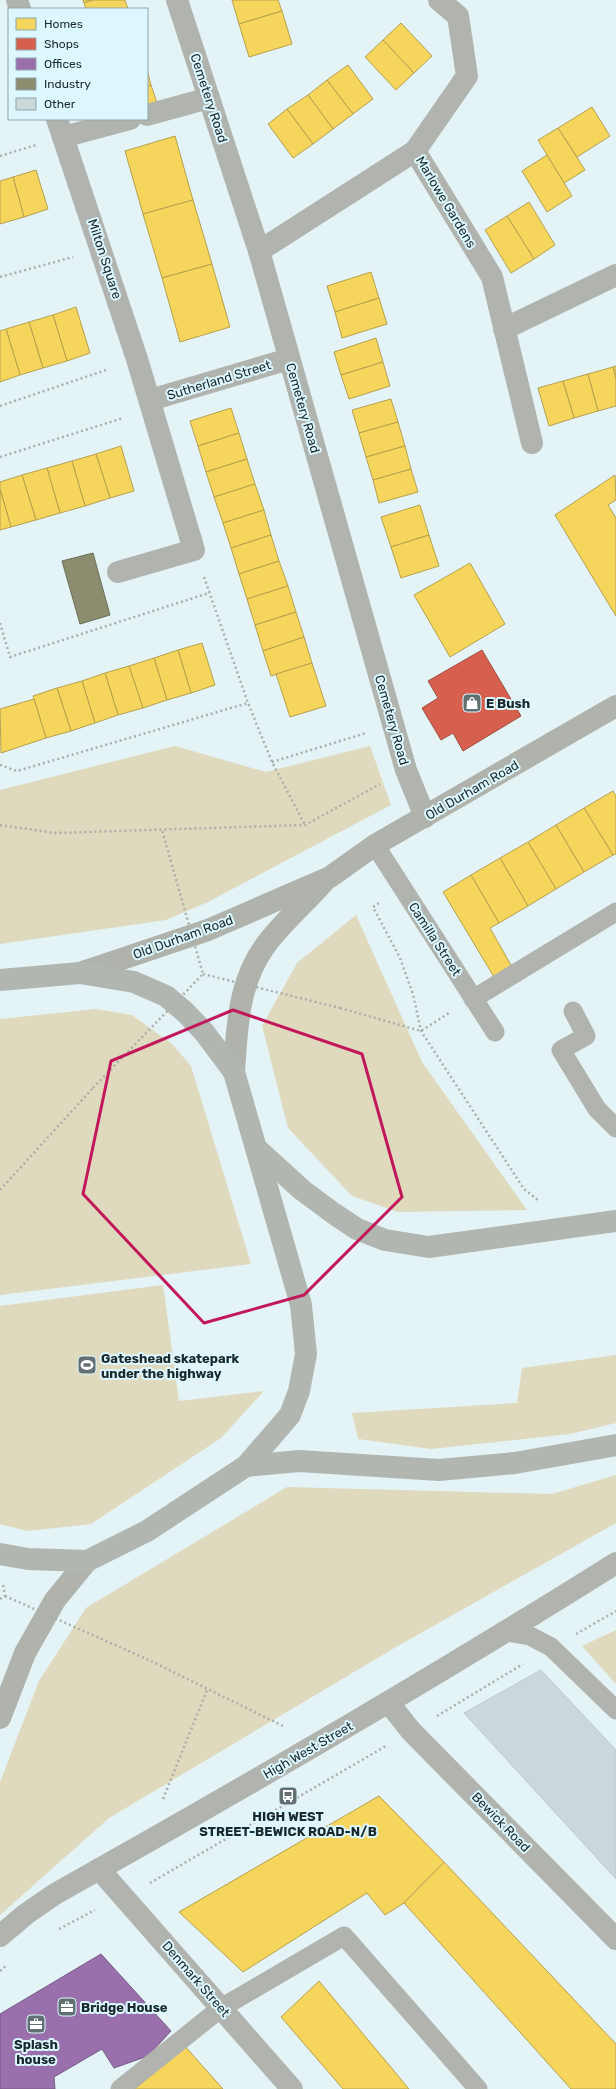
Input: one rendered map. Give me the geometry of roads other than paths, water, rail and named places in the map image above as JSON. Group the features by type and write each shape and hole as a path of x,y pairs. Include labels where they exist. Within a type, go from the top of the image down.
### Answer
{"main road":[{"name":"Old Durham Road","path":"234,1072 238,1014 248,978 265,946 330,877 375,845 616,706"},
{"name":"Old Durham Road","path":"80,973 208,930 330,877"},
{"path":"0,980 80,973 134,982 166,996 185,1012 204,1032 234,1072 301,1304 306,1354 299,1391 290,1415 246,1466 147,1531 87,1562 55,1600 25,1653 0,1718"},
{"path":"257,1150 302,1190 333,1214 357,1229 385,1240 429,1247 616,1222"},
{"path":"246,1466 299,1461 439,1470 515,1464 616,1445"},
{"path":"0,1554 28,1559 87,1562"}],"street":[{"name":"Cemetery Road","path":"177,0 259,251 406,770 425,817"},
{"name":"Marlowe Gardens","path":"439,0 458,16 468,76 415,151 492,277 532,443"},
{"path":"148,115 209,98"},
{"path":"60,128 122,120"},
{"name":"Milton Square","path":"60,128 138,359 194,550 118,572"},
{"path":"259,251 415,151"},
{"path":"504,328 616,275"},
{"name":"Sutherland Street","path":"151,405 289,359"},
{"name":"High West Street","path":"0,1936 26,1914 55,1894 320,1744 507,1632 616,1563"},
{"name":"Bewick Road","path":"388,1702 412,1731 616,1939"},
{"name":"Denmark Street","path":"99,1869 292,2089"}],"lane":[{"name":"Camilla Street","path":"375,845 495,1032"},
{"path":"473,999 616,912"},
{"path":"573,1011 586,1036 561,1050 597,1109 616,1128"},
{"path":"507,1632 530,1636 551,1647 616,1710"},
{"path":"120,2089 221,2008 344,1936 478,2089"}],"place":[{"name":"E Bush","path":"472,703"},
{"name":"Gateshead skatepark under the highway","path":"87,1365"},
{"name":"HIGH WEST STREET-BEWICK ROAD-N/B","path":"288,1796"},
{"name":"Bridge House","path":"67,2007"},
{"name":"Splash house","path":"36,2024"}]}
